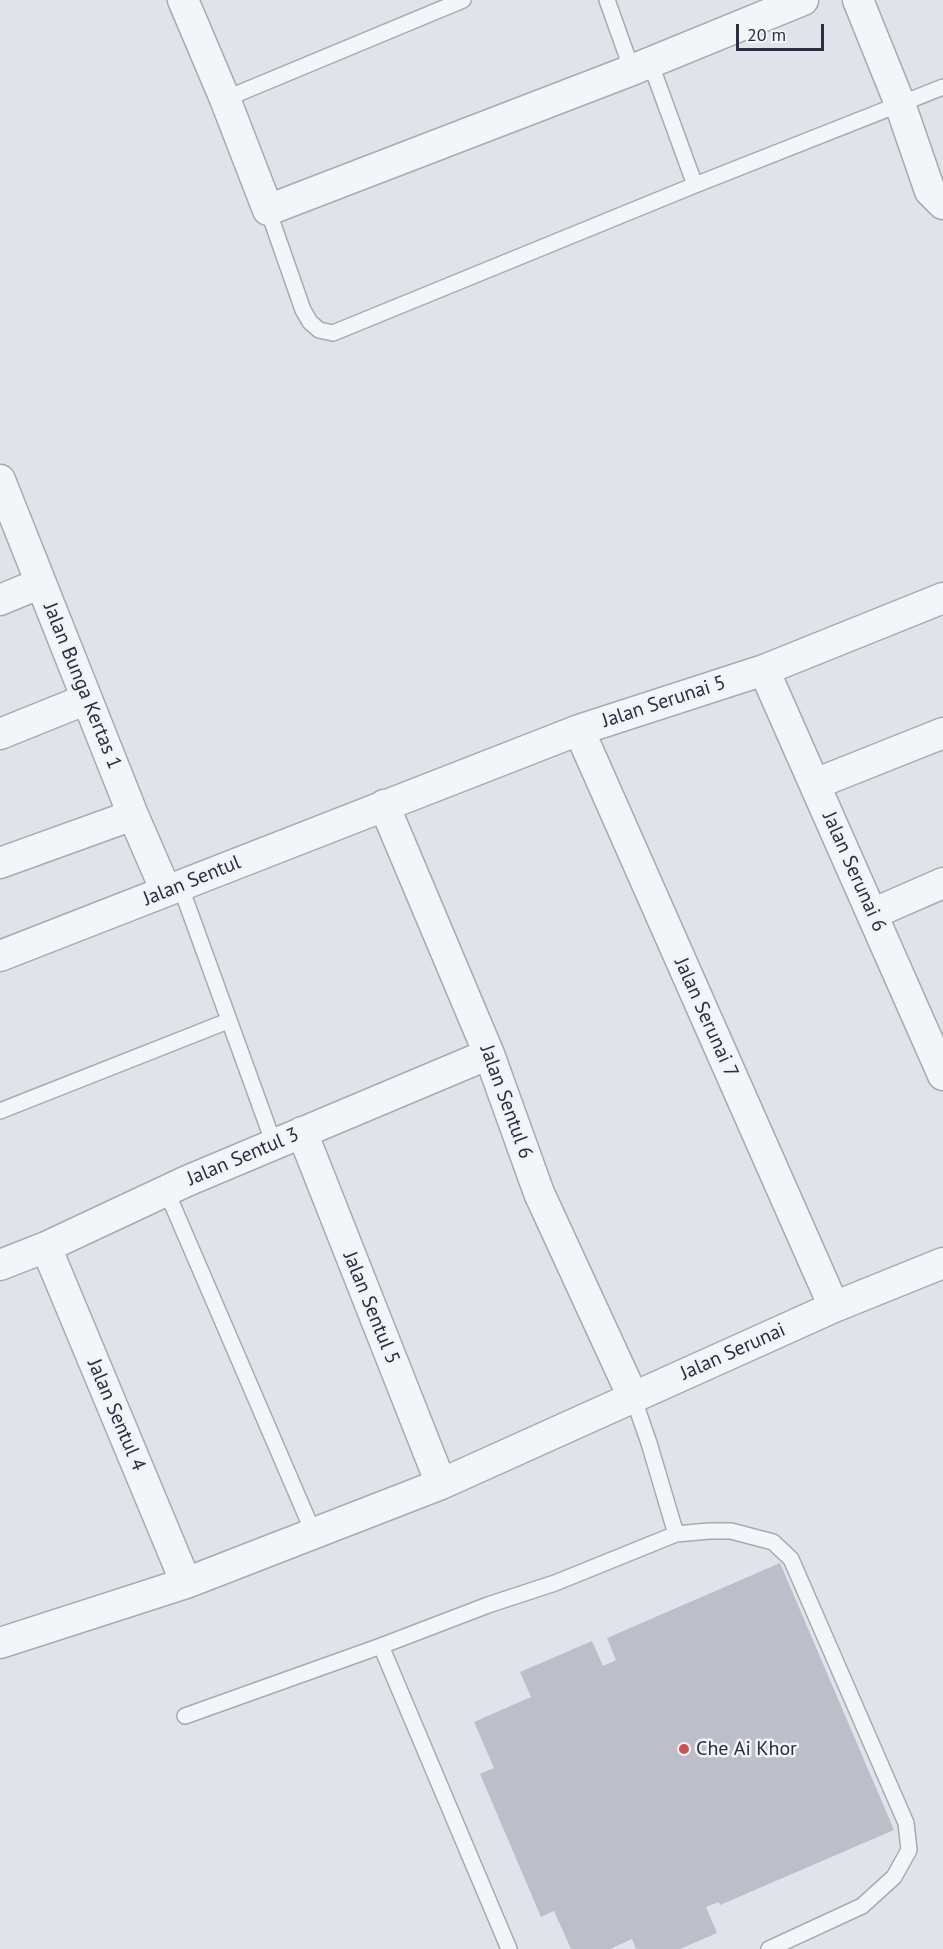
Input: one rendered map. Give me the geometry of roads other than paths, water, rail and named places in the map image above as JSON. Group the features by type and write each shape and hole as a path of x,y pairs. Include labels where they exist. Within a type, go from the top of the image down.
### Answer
{"street":[{"path":"183,0 268,210 641,66 803,0"},
{"path":"858,0 900,104 930,191 943,204"},
{"name":"Jalan Bunga Kertas 1","path":"0,480 133,815 173,888"},
{"path":"0,600 41,583"},
{"name":"Jalan Serunai 5","path":"384,806 579,730 764,670 943,598"},
{"name":"Jalan Serunai 6","path":"764,670 943,1075"},
{"path":"0,734 87,699"},
{"name":"Jalan Serunai 7","path":"579,730 834,1307"},
{"path":"815,784 943,733"},
{"name":"Jalan Sentul","path":"0,956 384,806"},
{"name":"Jalan Sentul 6","path":"384,806 489,1054 539,1193 633,1397"},
{"path":"0,862 133,815"},
{"path":"872,914 943,883"},
{"name":"Jalan Sentul 3","path":"0,1265 46,1247 166,1190 489,1054"},
{"name":"Jalan Sentul 5","path":"302,1132 441,1484"},
{"name":"Jalan Sentul 4","path":"46,1247 186,1582"},
{"name":"Jalan Serunai","path":"0,1643 186,1582 441,1484 834,1307 943,1263"}],"lane":[{"path":"225,99 463,0"},
{"path":"606,0 641,66 695,185"},
{"path":"268,210 303,310 310,322 319,330 333,333 695,185 943,87"},
{"path":"173,888 228,1021 274,1144"},
{"path":"0,1111 228,1021"},
{"path":"166,1190 314,1534"},
{"path":"633,1397 650,1443 676,1534"},
{"path":"185,1716 488,1605 555,1583 676,1534 731,1531 773,1542 791,1559 906,1823 909,1850 894,1877 862,1906 769,1949"},
{"path":"381,1646 508,1949"}],"place":[{"name":"Che Ai Khor","path":"684,1749"}]}
